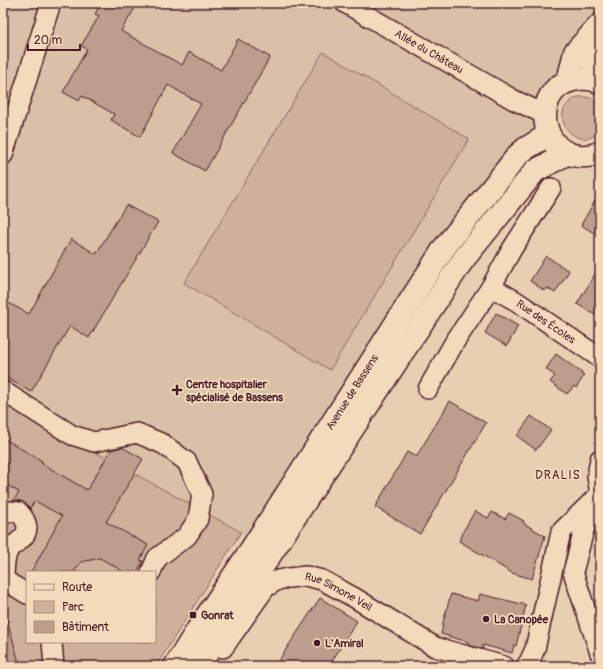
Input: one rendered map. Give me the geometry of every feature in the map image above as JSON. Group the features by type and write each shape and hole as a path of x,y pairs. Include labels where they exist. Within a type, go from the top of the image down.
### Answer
{"main road":[{"path":"568,81 575,52 594,31"},
{"path":"594,31 598,81 583,78 568,81 557,89 547,103 546,125 556,146 568,153 579,157 591,156 600,153"},
{"name":"Avenue de Bassens","path":"176,666 198,629 252,548 444,248 518,155 546,125"},
{"name":"Avenue de Bassens","path":"199,666 279,540 463,260 535,170 568,153"}],"street":[{"path":"3,155 52,3"},
{"name":"Allée du Château","path":"345,3 514,100 546,125"},
{"path":"428,389 454,343 491,287 512,249 551,188"},
{"name":"Rue des Écoles","path":"491,287 516,301 600,358"},
{"path":"3,392 72,435 94,442 137,433 163,444 187,462 202,494 198,520 187,536 157,558 151,571"},
{"path":"589,666 600,653 573,572 585,526 600,495 598,476 600,459"},
{"path":"526,666 530,662 535,649 561,532 600,495"},
{"path":"3,515 9,511 19,512 26,521 27,530 21,540 6,545 3,580 26,593"},
{"name":"Rue Simone Veil","path":"199,666 220,652 266,587 278,580 306,576 322,580 374,609 435,647 504,666"},
{"path":"52,643 54,666"}],"shaded area":[{"name":"Centre hospitalier spécialisé de Bassens","path":"3,3 600,3 600,82 568,81 545,125 525,149 254,538 241,532 156,666 3,666"}],"green space":[{"path":"323,52 469,139 330,370 184,283"},
{"path":"578,97 590,98 600,105 600,130 592,137 582,138 574,136 567,130 563,122 563,113 567,104"},
{"path":"3,402 241,532 156,666 3,666"}],"building":[{"path":"101,3 138,3 121,31 182,65 189,52 221,70 238,39 270,57 205,171 173,153 201,104 168,85 140,137 111,120 114,114 82,96 79,101 63,92 87,49 81,46 99,16 95,14"},
{"path":"600,192 600,223 594,233 581,225"},
{"path":"126,205 158,222 89,338 70,326 31,392 3,376 3,300 29,314 71,239 96,254"},
{"path":"546,256 569,271 555,293 547,288 545,291 530,281"},
{"path":"600,266 600,318 577,304"},
{"path":"496,313 518,326 507,346 485,333"},
{"path":"556,354 584,376 576,388 574,386 567,394 550,382 555,376 546,369"},
{"path":"450,401 486,423 420,534 375,507 407,452 416,457"},
{"path":"531,416 551,430 536,450 517,436"},
{"path":"3,438 42,461 41,463 87,490 111,450 122,447 143,459 106,522 148,545 140,560 143,561 138,571 122,571 100,558 81,562 75,571 32,571 62,516 35,501 30,508 21,501 14,500 19,492 3,483"},
{"path":"475,511 488,518 492,512 505,519 509,513 524,521 523,523 545,536 532,579 512,573 459,541"},
{"name":"La Canopée","path":"451,594 478,601 480,594 526,605 516,646 514,645 512,653 483,645 483,649 468,645 468,642 441,634"},
{"name":"L'Amiral","path":"320,598 357,621 329,666 275,666"},
{"path":"7,619 20,666 3,666 3,620"}],"place":[{"name":"Centre hospitalier spécialisé de Bassens","path":"177,390"},
{"name":"Gonrat","path":"193,615"},
{"name":"La Canopée","path":"486,619"},
{"name":"L'Amiral","path":"317,643"}],"district":[{"name":"DRALIS","path":"558,475"}]}
